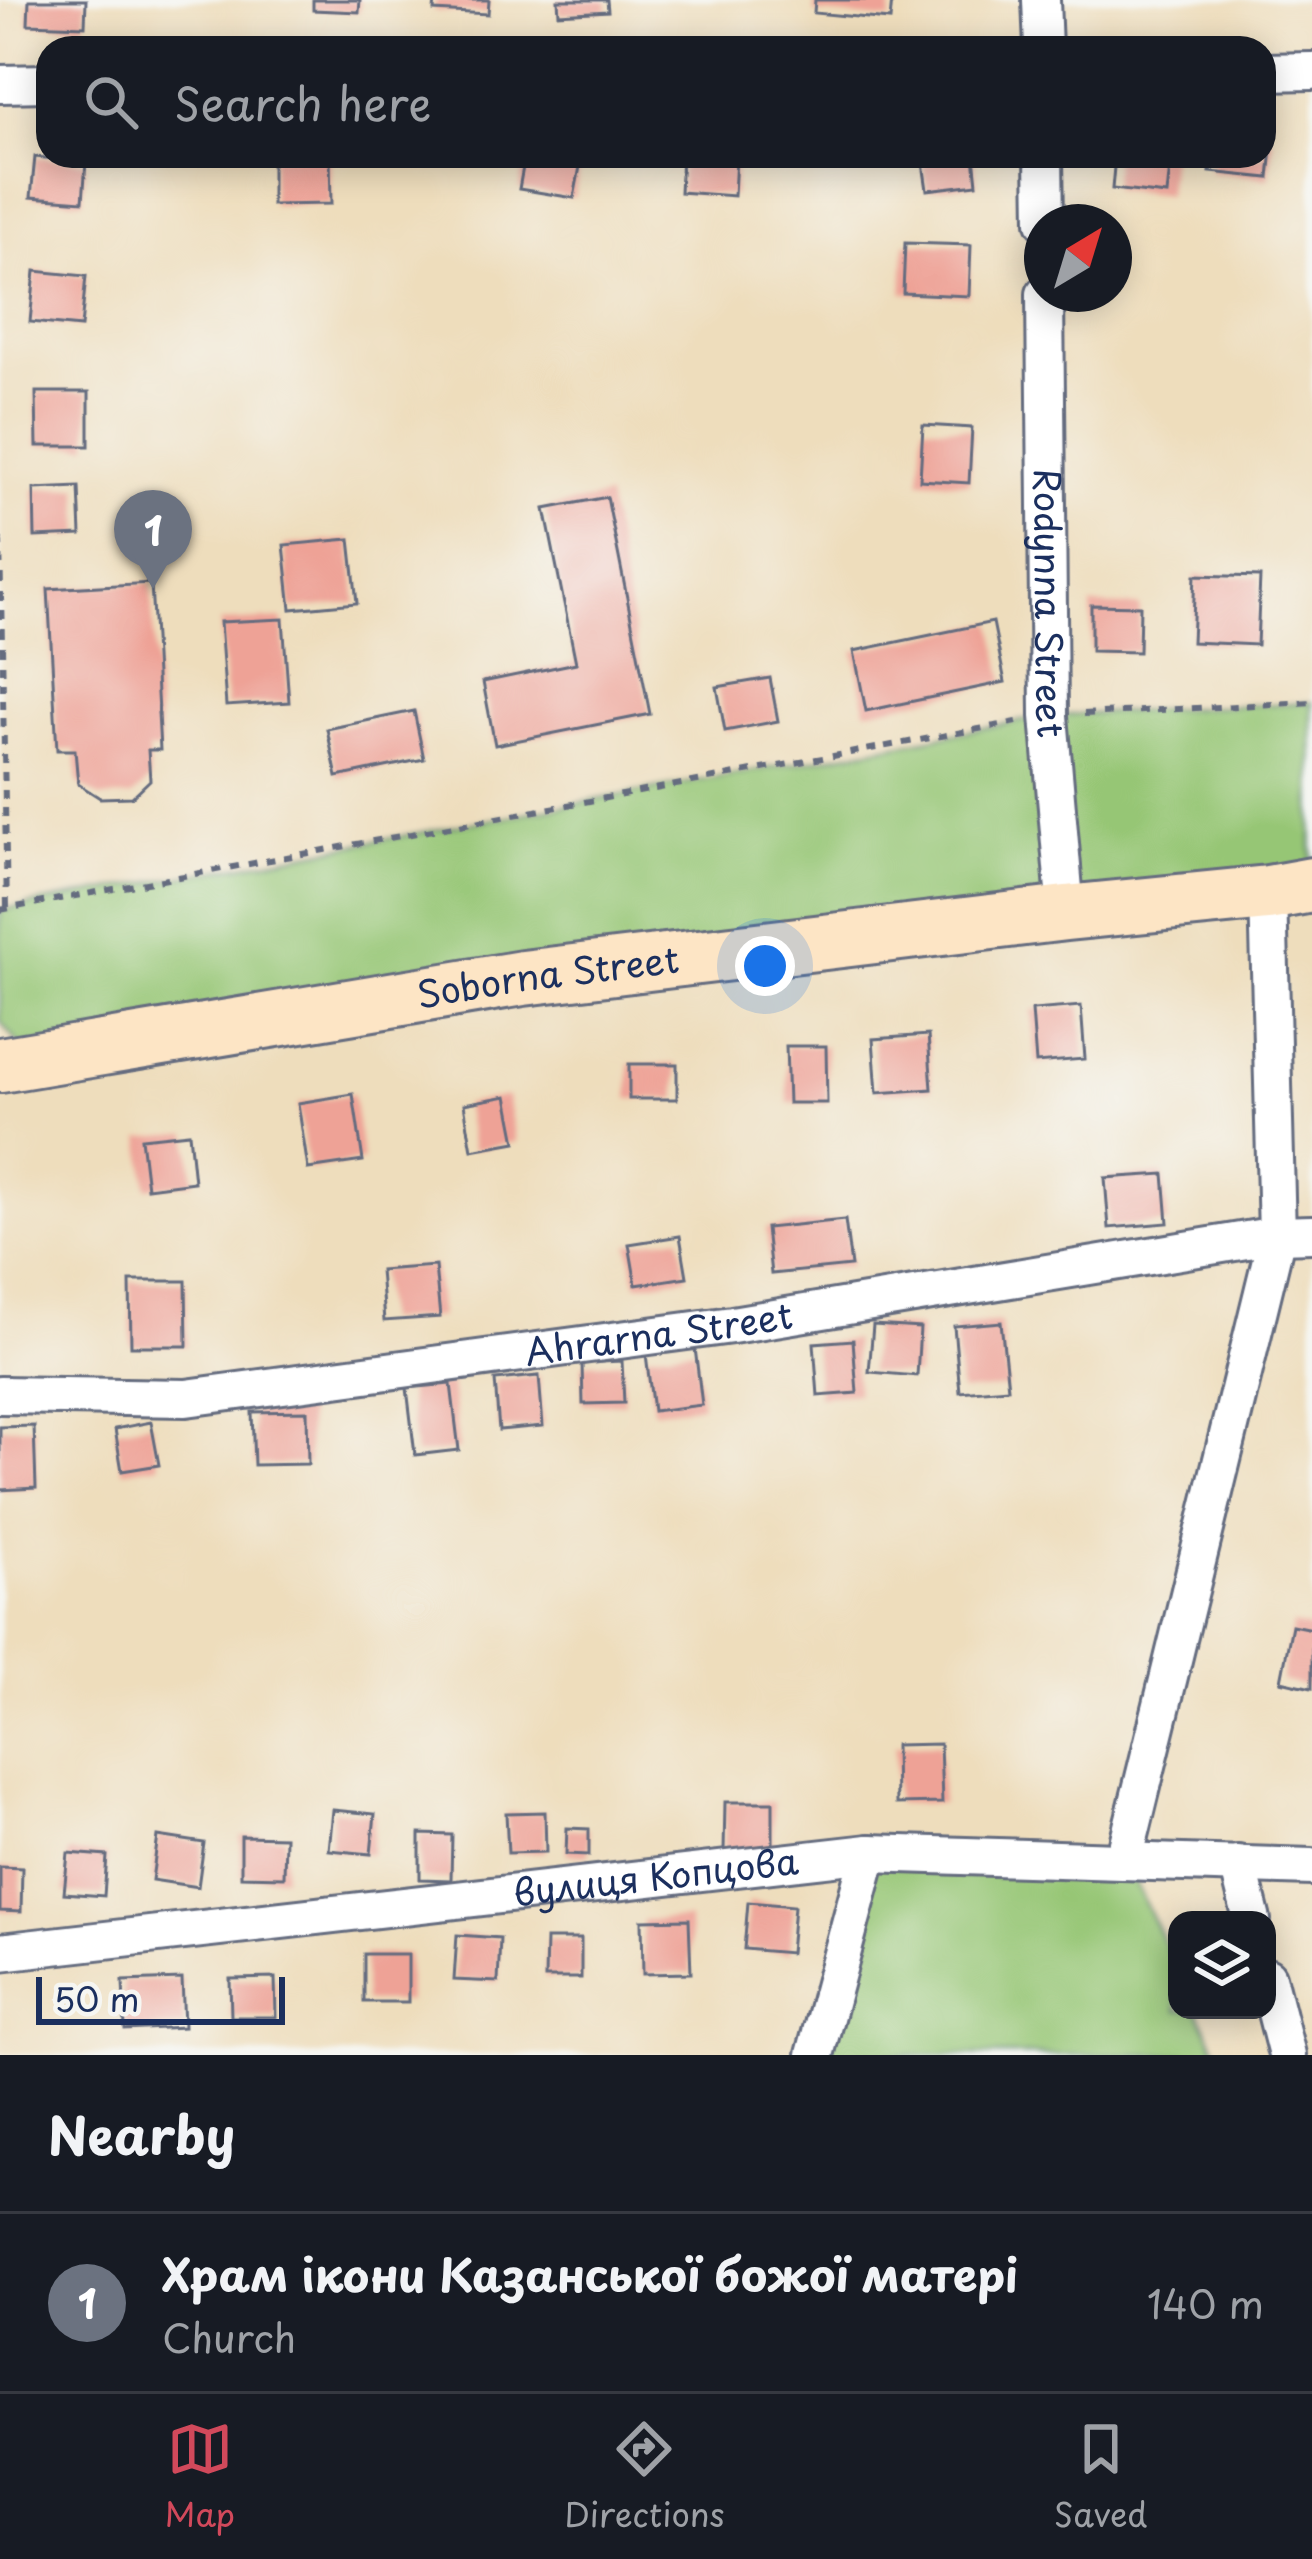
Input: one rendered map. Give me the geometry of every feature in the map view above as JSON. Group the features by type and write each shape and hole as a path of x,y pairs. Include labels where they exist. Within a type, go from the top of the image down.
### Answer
{"main road":[{"name":"Soborna Street","path":"0,1064 523,978 1290,889"}],"street":[{"path":"1041,0 1042,36"},
{"path":"1276,72 1312,71"},
{"path":"0,84 36,83"},
{"path":"1044,168 1045,204"},
{"name":"Rodynna Street","path":"1045,312 1049,716 1066,913"},
{"path":"1124,1860 1294,1234 1290,889"},
{"name":"Ahrarna Street","path":"0,1395 186,1398 732,1325 1294,1234"},
{"path":"814,2055 869,1853"},
{"name":"вулиця Копцова","path":"0,1952 869,1853 1312,1867"},
{"path":"1238,1864 1250,1911"},
{"path":"1276,2012 1287,2055"}],"path":[{"path":"0,538 3,910 1049,716 1312,702"}],"green space":[{"path":"1312,702 1312,885 23,1049 0,1021 0,911 7,909 1049,716"},
{"path":"869,1853 1124,1860 1168,1950 1168,2019 1201,2019 1219,2055 815,2055"}],"building":[{"path":"29,0 86,0 85,26 28,24"},
{"path":"313,0 360,0 359,12 313,10"},
{"path":"435,0 489,0 488,14 434,11"},
{"path":"558,0 607,0 608,11 559,14"},
{"path":"815,0 892,0 890,20 814,13"},
{"path":"35,157 36,168 86,168 83,201 31,197"},
{"path":"272,168 330,168 331,204 272,205"},
{"path":"523,168 580,168 574,198 519,189"},
{"path":"681,168 735,168 734,196 680,192"},
{"path":"924,168 975,168 977,184 927,190"},
{"path":"1114,168 1170,168 1167,195 1112,189"},
{"path":"1210,168 1270,168 1269,178 1210,172"},
{"path":"905,243 971,245 969,296 903,293"},
{"path":"35,271 86,276 81,327 30,322"},
{"path":"36,392 89,392 89,446 37,446"},
{"path":"923,425 972,428 969,483 920,480"},
{"path":"79,487 81,535 35,537 34,489"},
{"path":"607,497 650,714 495,745 483,682 576,663 545,509"},
{"path":"350,539 357,603 291,609 284,545"},
{"path":"1195,575 1260,577 1257,645 1192,642"},
{"path":"151,583 160,750 148,750 150,780 132,797 100,798 78,784 75,750 57,750 48,589"},
{"path":"1091,605 1140,606 1139,652 1091,651"},
{"path":"283,619 289,702 226,706 220,622"},
{"path":"993,622 1005,682 866,711 854,651"},
{"path":"770,678 778,721 725,731 717,687"},
{"path":"414,711 424,759 337,777 327,729"},
{"path":"1081,1006 1085,1059 1036,1063 1032,1010"},
{"path":"928,1035 932,1089 877,1093 873,1039"},
{"path":"786,1046 826,1046 827,1103 788,1103"},
{"path":"629,1064 677,1064 677,1099 629,1099"},
{"path":"353,1094 363,1161 308,1169 298,1103"},
{"path":"507,1096 516,1142 472,1150 464,1104"},
{"path":"189,1133 194,1182 147,1188 141,1138"},
{"path":"1164,1174 1168,1223 1109,1228 1105,1178"},
{"path":"845,1220 851,1266 771,1274 766,1228"},
{"path":"680,1236 687,1277 636,1285 629,1244"},
{"path":"435,1266 440,1317 384,1321 380,1270"},
{"path":"130,1281 186,1281 187,1346 131,1346"},
{"path":"1001,1322 1008,1388 960,1392 954,1326"},
{"path":"873,1325 920,1328 917,1376 869,1372"},
{"path":"853,1340 857,1393 818,1396 814,1343"},
{"path":"695,1348 702,1405 653,1411 646,1354"},
{"path":"622,1361 624,1403 583,1404 582,1363"},
{"path":"539,1376 543,1426 499,1430 495,1380"},
{"path":"451,1384 459,1450 415,1455 407,1388"},
{"path":"307,1411 308,1464 254,1465 252,1412"},
{"path":"151,1422 159,1465 122,1471 115,1429"},
{"path":"34,1426 36,1488 0,1490 0,1427"},
{"path":"1292,1625 1312,1629 1312,1688 1281,1681"},
{"path":"940,1744 942,1803 896,1804 895,1745"},
{"path":"725,1802 773,1802 773,1853 724,1852"},
{"path":"333,1810 375,1814 371,1854 329,1850"},
{"path":"545,1812 546,1852 508,1853 506,1813"},
{"path":"567,1828 589,1829 589,1855 566,1854"},
{"path":"420,1834 452,1835 451,1880 420,1879"},
{"path":"158,1836 204,1843 198,1887 152,1880"},
{"path":"241,1836 285,1837 284,1877 241,1876"},
{"path":"68,1853 107,1856 104,1896 64,1893"},
{"path":"0,1867 22,1868 21,1912 0,1911"},
{"path":"748,1902 794,1906 790,1953 744,1949"},
{"path":"689,1919 691,1973 643,1974 642,1920"},
{"path":"457,1935 500,1938 498,1982 454,1980"},
{"path":"546,1939 581,1939 581,1978 545,1978"},
{"path":"364,1954 408,1954 408,2002 364,2002"},
{"path":"275,1978 276,2017 231,2017 230,1979"},
{"path":"182,1979 184,2027 125,2030 123,1981"}],"place":[{"name":"Храм ікони Казанської божої матері","path":"153,589"}]}
